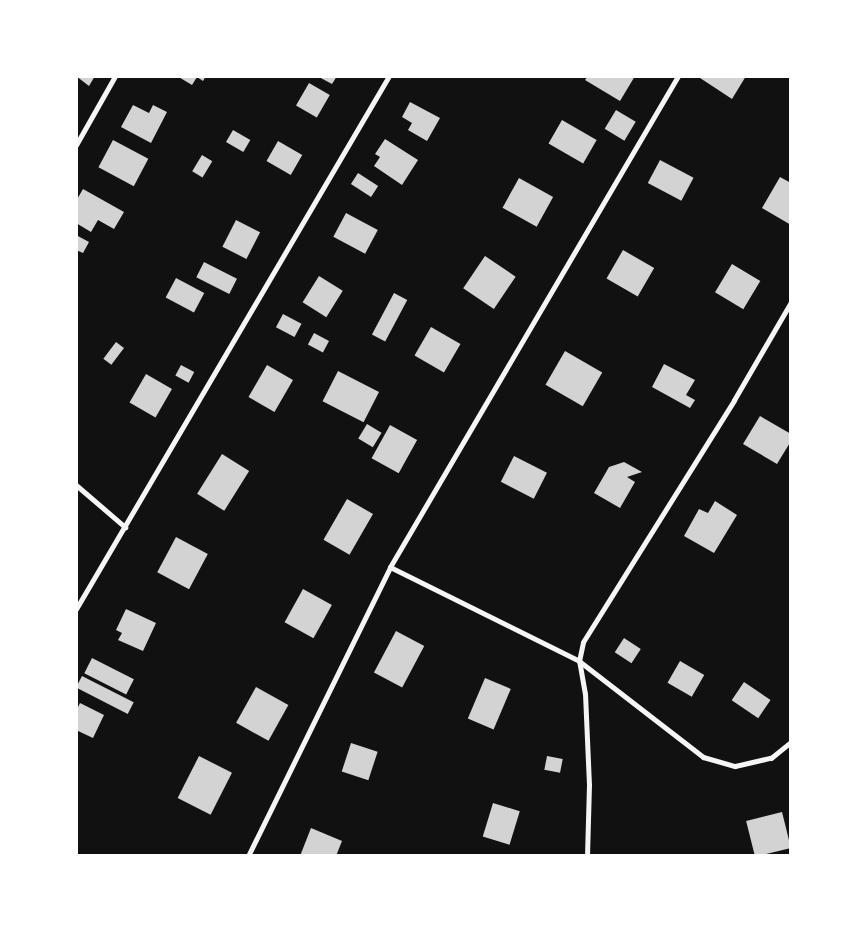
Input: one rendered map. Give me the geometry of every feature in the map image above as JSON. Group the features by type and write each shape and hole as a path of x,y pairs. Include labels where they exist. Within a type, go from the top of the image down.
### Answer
{"street":[{"path":"76,145 115,76"},
{"path":"76,609 389,76"},
{"path":"248,856 390,567 678,76"},
{"path":"587,856 589,785 585,694 579,661 583,642 734,400 791,302"},
{"path":"76,485 125,527"},
{"path":"390,567 579,661 704,757 735,766 771,758 791,742"}],"building":[{"path":"76,76 95,76 89,86"},
{"path":"177,76 206,76 203,81 197,77 192,85"},
{"path":"317,76 337,76 332,84"},
{"path":"588,76 635,76 620,101 585,80"},
{"path":"697,76 746,76 732,99"},
{"path":"309,83 330,95 317,118 296,106"},
{"path":"410,102 440,118 427,141 408,130 412,123 402,117"},
{"path":"133,105 149,113 153,105 167,112 151,143 121,127"},
{"path":"616,110 636,122 624,141 605,129"},
{"path":"562,120 597,140 583,163 548,143"},
{"path":"233,130 250,140 243,152 226,142"},
{"path":"385,139 418,160 402,185 374,166 380,157 375,154"},
{"path":"113,140 148,159 134,186 98,167"},
{"path":"278,141 302,155 291,175 266,161"},
{"path":"202,155 212,161 203,177 192,171"},
{"path":"660,160 694,178 681,201 648,183"},
{"path":"358,173 378,186 371,197 351,184"},
{"path":"780,177 791,183 791,225 762,208"},
{"path":"519,178 553,197 537,227 503,208"},
{"path":"83,189 124,212 114,229 98,220 91,232 76,223 76,201"},
{"path":"346,213 378,230 365,254 333,237"},
{"path":"236,220 260,232 246,259 222,247"},
{"path":"76,235 89,242 83,253 76,250"},
{"path":"623,250 654,268 638,297 606,279"},
{"path":"485,256 516,277 494,309 463,288"},
{"path":"204,262 237,279 229,294 196,277"},
{"path":"732,264 760,281 743,309 715,292"},
{"path":"319,276 343,291 326,317 303,302"},
{"path":"176,278 204,293 194,312 166,297"},
{"path":"394,293 407,300 385,342 372,334"},
{"path":"283,314 302,324 294,337 276,327"},
{"path":"431,327 460,344 444,373 414,356"},
{"path":"314,333 329,341 323,352 308,344"},
{"path":"116,342 124,348 111,365 103,359"},
{"path":"565,351 602,372 583,406 546,385"},
{"path":"664,364 695,380 686,395 695,400 690,408 652,387"},
{"path":"181,365 194,372 189,383 175,376"},
{"path":"267,365 293,380 274,412 248,397"},
{"path":"338,371 379,392 364,422 323,401"},
{"path":"146,374 172,389 155,418 130,403"},
{"path":"760,416 791,434 791,441 777,464 743,444"},
{"path":"367,424 382,433 373,447 358,439"},
{"path":"390,425 417,440 399,473 372,458"},
{"path":"222,454 249,471 224,511 197,494"},
{"path":"514,456 547,473 534,499 501,482"},
{"path":"624,462 642,472 627,477 635,482 620,508 594,493 609,467"},
{"path":"347,499 373,514 349,555 324,540"},
{"path":"715,501 737,515 714,553 684,536 699,509 708,513"},
{"path":"176,537 208,554 189,589 157,572"},
{"path":"303,589 332,605 313,638 285,622"},
{"path":"126,609 156,623 143,651 118,640 122,633 116,630"},
{"path":"396,631 424,646 402,688 374,672"},
{"path":"624,638 641,649 632,663 615,652"},
{"path":"92,658 134,679 126,694 84,673"},
{"path":"680,661 704,675 692,697 668,683"},
{"path":"82,676 134,702 128,714 76,688"},
{"path":"485,678 511,689 494,729 468,719"},
{"path":"744,682 771,700 758,718 732,700"},
{"path":"256,687 288,705 268,741 236,723"},
{"path":"80,703 104,715 93,738 76,730 76,711"},
{"path":"351,743 378,752 368,780 342,772"},
{"path":"199,756 232,773 211,815 178,798"},
{"path":"547,756 563,759 560,773 544,770"},
{"path":"493,803 520,811 510,845 483,836"},
{"path":"782,812 791,848 755,856 746,821"},
{"path":"311,828 342,841 336,856 300,856"}]}
